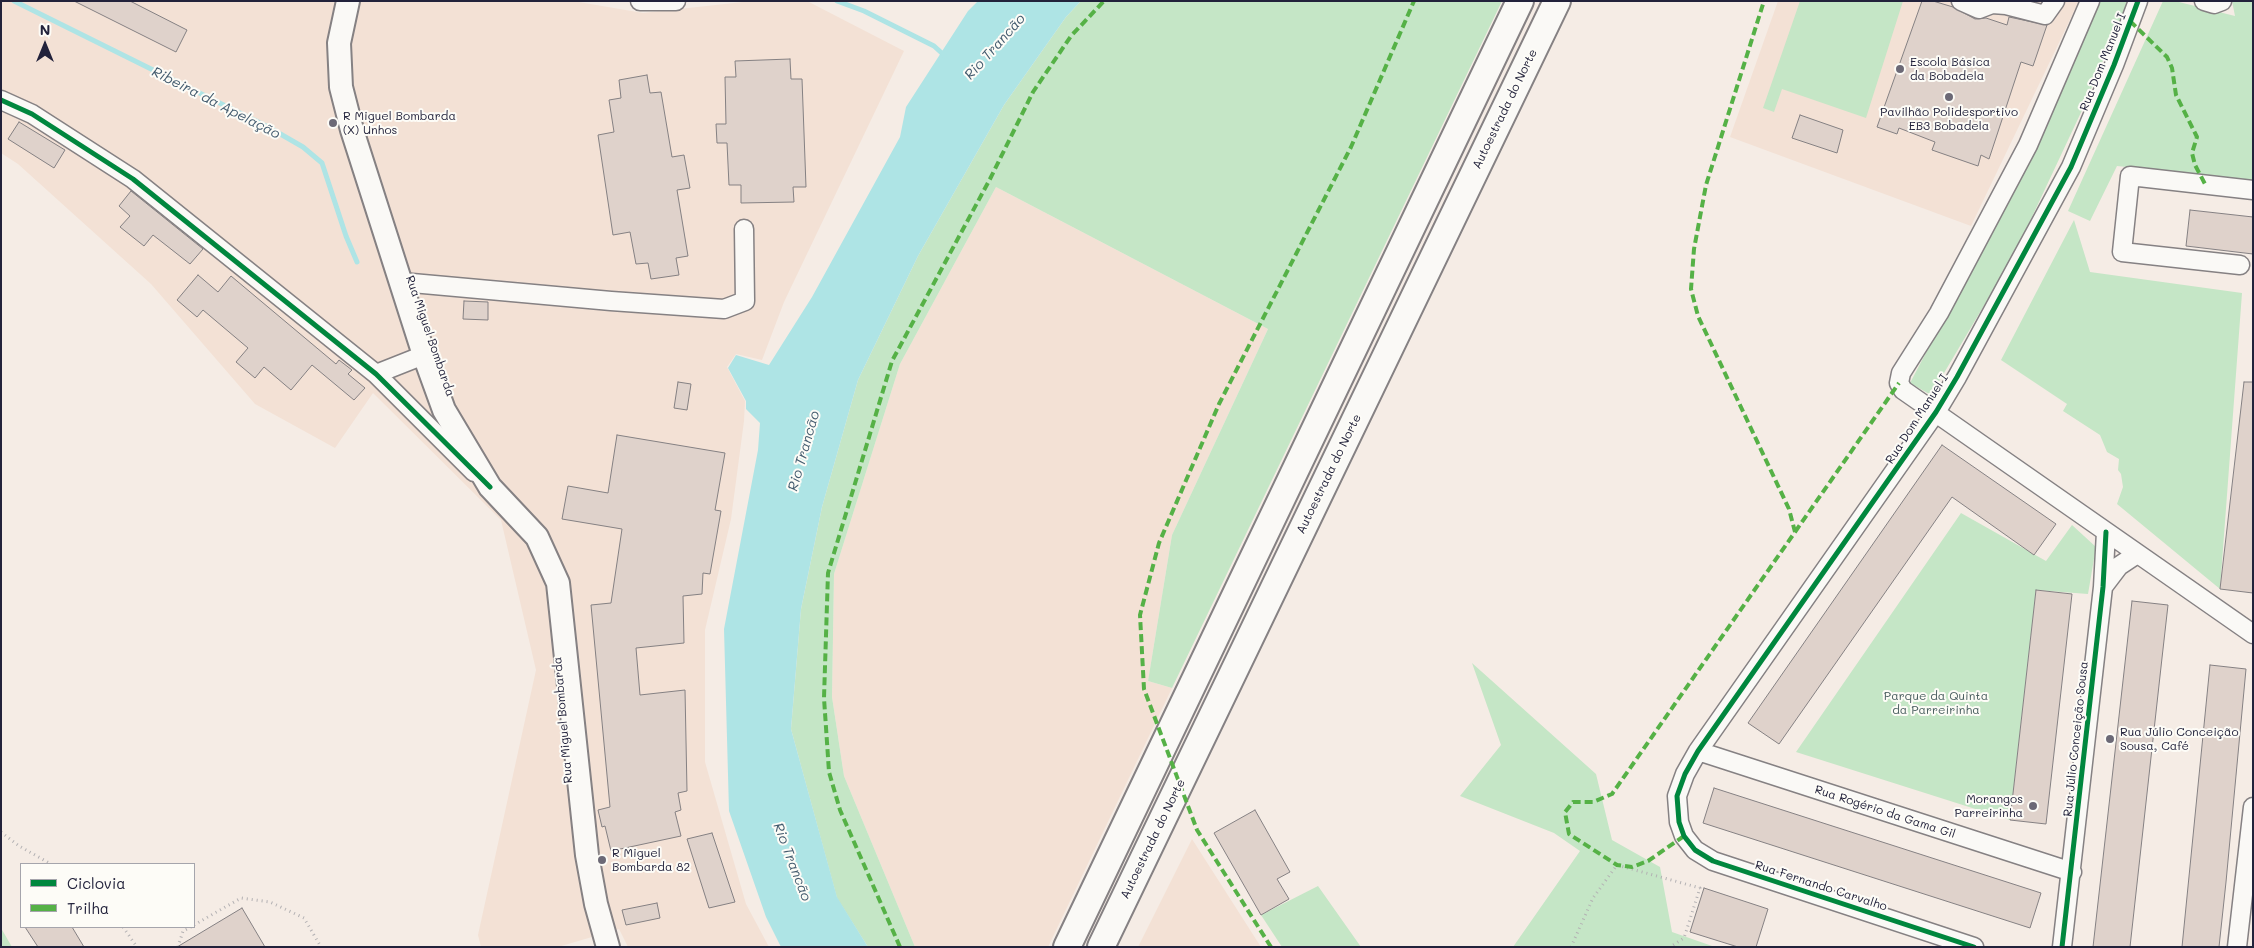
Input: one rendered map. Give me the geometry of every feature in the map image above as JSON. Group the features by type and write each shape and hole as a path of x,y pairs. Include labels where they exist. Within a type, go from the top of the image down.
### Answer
{"highway":[{"path":"1066,947 1520,1"},
{"name":"Autoestrada do Norte","path":"1101,947 1557,1"}],"main road":[{"name":"Rua Miguel Bombarda","path":"348,1 339,42 341,87 352,130 424,355 444,410 490,487 537,537 558,583 586,855 596,904 608,947"}],"street":[{"path":"640,1 676,1"},
{"path":"1961,1 1979,9 1992,4 2006,5 2045,15 2056,1"},
{"name":"Rua Dom Manuel I","path":"1936,412 1903,390 1899,383 1901,373 1939,313 2028,145 2090,1"},
{"name":"Rua Dom Manuel I","path":"1678,822 1677,796 1685,774 1698,751 1936,412 1999,302 2071,167 2114,65 2138,1"},
{"path":"2204,1 2214,4 2222,1"},
{"path":"1,100 32,114 133,179 376,374 490,487"},
{"path":"2240,265 2122,252 2130,176 2253,190"},
{"path":"401,282 724,309 745,301 744,229"},
{"path":"376,374 424,355"},
{"path":"1936,412 2137,554 2252,632"},
{"name":"Rua Júlio Conceição Sousa","path":"2062,947 2103,587 2106,532"},
{"path":"2103,587 2115,570 2137,554"},
{"name":"Rua Rogério da Gama Gil","path":"1698,751 2072,872"},
{"path":"2237,947 2253,807"},
{"name":"Rua Fernando Carvalho","path":"1678,822 1684,836 1695,850 1713,861 1974,947"}],"path":[{"path":"1,832 19,846 49,863"},
{"path":"1570,947 1593,898 1617,865 1700,888 1684,938 1670,947"},
{"path":"195,924 241,898 270,902 304,918 321,947"},
{"path":"124,928 137,947"},
{"path":"178,947 183,931 188,928"}],"shaded area":[{"path":"1,1 573,1 643,13 752,1 807,1 904,51 784,302 762,360 736,354 727,367 745,401 744,421 731,519 705,630 705,762 746,904 769,947 628,947 619,929 558,947 481,947 478,935 536,670 501,520 373,393 335,448 255,404 151,284 18,164 1,153"},
{"name":"Escola Básica da Bobadela","path":"1778,1 2079,1 1971,226 1730,137"},
{"path":"996,187 1268,329 1172,535 1148,681 1172,688 1048,947 915,947 844,776 832,697 834,574 900,364"},
{"path":"1192,839 1261,947 1138,947"}],"green space":[{"path":"1081,1 1502,1 1172,688 1148,681 1172,535 1268,329 996,187 900,364 834,574 832,697 844,776 915,947 868,947 837,898 791,729 801,609 822,507 858,380 918,256 1004,105 1066,17"},
{"path":"1800,1 1903,1 1866,118 1782,89 1774,112 1763,108"},
{"path":"2093,1 2128,1 2084,106 2015,253 1931,395 1910,383 2015,184"},
{"path":"2163,1 2175,1 2235,16 2232,1 2253,1 2253,180 2117,166 2090,221 2068,211"},
{"path":"2074,220 2090,272 2242,293 2220,589 2117,504 2123,487 2121,474 2118,470 2119,459 2107,452 2100,435 2063,411 2067,404 2001,360"},
{"name":"Parque da Quinta da Parreirinha","path":"1961,513 2046,561 2072,525 2096,547 2088,594 2036,590 2010,820 1796,752"},
{"path":"1472,663 1596,774 1612,840 1660,867 1672,932 1715,947 1513,947 1580,851 1554,833 1460,796 1501,745"},
{"path":"1318,886 1361,947 1282,947 1261,915"},
{"path":"1,928 12,947 1,947"}],"water":[{"name":"Rio Trancão","path":"978,1 1081,1 1066,17 1004,105 918,256 858,380 822,507 801,609 791,729 837,897 868,947 781,947 766,917 729,811 724,629 758,450 760,423 746,409 746,401 728,368 736,355 769,365 812,297 900,137 906,107 968,11"}],"building":[{"path":"74,1 130,1 187,30 176,52"},
{"name":"Pavilhão Polidesportivo EB3 Bobadela","path":"1922,1 1933,1 1953,7 1975,19 1986,18 2007,25 2009,17 2047,25 2033,66 2021,62 1989,159 1981,155 1978,166 1932,150 1935,142 1899,128 1897,134 1877,127"},
{"path":"790,59 791,79 802,79 806,187 793,187 794,202 741,203 741,185 729,185 727,143 717,143 716,124 726,124 725,77 736,77 735,61"},
{"path":"647,75 650,93 661,92 672,157 684,155 690,188 677,190 688,256 676,258 679,275 651,279 648,263 636,264 630,232 613,235 598,135 614,132 609,100 621,98 619,80"},
{"path":"1800,115 1843,130 1837,153 1792,138"},
{"path":"19,122 65,150 54,168 8,139"},
{"path":"131,191 203,249 190,264 153,235 144,246 120,227 130,216 119,206"},
{"path":"2190,210 2253,217 2253,254 2186,246"},
{"path":"198,275 218,292 231,276 336,364 339,360 352,370 348,374 365,388 354,400 312,365 291,390 264,367 255,378 236,362 248,348 203,310 197,317 177,300"},
{"path":"464,301 488,302 488,320 463,319"},
{"path":"678,382 691,384 687,410 674,408"},
{"path":"2244,382 2253,382 2253,593 2220,589"},
{"path":"617,435 725,453 715,510 721,511 710,574 703,573 702,594 683,596 684,643 636,648 640,695 685,690 687,791 678,793 681,810 675,812 681,836 611,851 605,826 602,827 598,810 610,807 591,605 611,603 622,529 562,519 568,486 608,493"},
{"path":"1942,445 2056,524 2034,555 1952,497 1779,744 1748,723"},
{"path":"2036,590 2072,594 2046,824 2010,820"},
{"path":"2132,601 2168,605 2130,947 2093,947"},
{"path":"2210,665 2246,669 2226,882 2219,947 2182,947"},
{"path":"1714,788 2041,893 2030,928 1703,823"},
{"path":"1255,810 1290,872 1277,879 1289,899 1261,915 1214,833"},
{"path":"712,833 735,902 709,908 687,839"},
{"path":"1704,888 1768,909 1756,947 1738,947 1690,932"},
{"path":"657,903 660,918 626,925 622,910"},
{"path":"242,908 265,947 177,947"},
{"path":"26,928 73,928 84,947 38,947"}],"waterway":[{"name":"Ribeira da Apelação","path":"14,1 270,128 303,147 322,163 346,236 357,262"},
{"path":"837,1 864,11 934,46 945,56"}],"marked path":[{"path":"900,947 840,810 829,772 824,698 828,573 892,361 990,179 1033,92 1071,36 1104,1"},
{"path":"1271,947 1197,830 1144,689 1140,615 1159,543 1219,404 1351,147 1414,1"},
{"path":"1684,836 1648,861 1632,867 1617,865 1569,834 1565,812 1573,802 1593,802 1612,794 1795,532 1789,509 1698,316 1691,289 1694,249 1706,185 1764,1"},
{"path":"2130,21 2167,57 2172,68 2176,95 2197,137 2192,153 2195,165 2205,184"},
{"path":"1795,532 1899,383"}],"cycle path":[{"path":"1974,947 1713,861 1695,850 1684,836 1679,822 1677,796 1685,774 1698,751 1936,412 1957,377 2071,167 2114,65 2138,1"},
{"path":"1,100 32,114 133,179 376,374 490,487"},
{"path":"2062,947 2103,587 2106,532"}],"place":[{"name":"Escola Básica da Bobadela","path":"1900,69"},
{"name":"Pavilhão Polidesportivo EB3 Bobadela","path":"1949,97"},
{"name":"R Miguel Bombarda (X) Unhos","path":"333,123"},
{"name":"Rua Júlio Conceição Sousa, Café","path":"2110,739"},
{"name":"Morangos Parreirinha","path":"2033,806"},
{"name":"R Miguel Bombarda 82","path":"602,860"}]}
